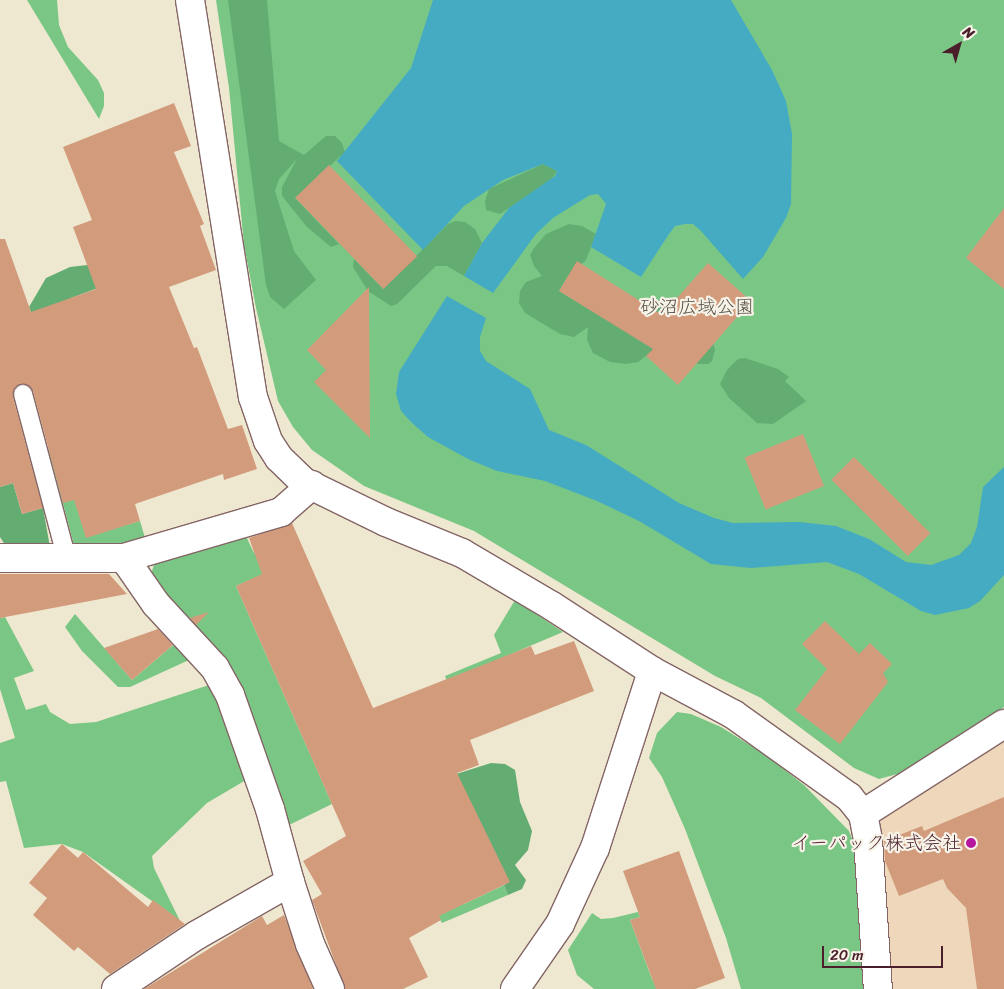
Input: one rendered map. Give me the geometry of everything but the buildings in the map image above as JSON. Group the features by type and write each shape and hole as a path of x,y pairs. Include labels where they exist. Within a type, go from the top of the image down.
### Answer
{"street":[{"path":"190,0 253,397 268,441 293,472 312,485 386,522 484,565 652,671 733,714 850,797 863,814 872,873 878,989"},
{"path":"0,558 124,558 281,512 312,485"},
{"path":"124,558 156,604 223,680 247,740 310,944 330,989"},
{"path":"515,989 560,924 595,848 652,671"},
{"path":"863,814 1004,724"},
{"path":"116,989 196,935 290,882"}],"lane":[{"path":"23,394 67,558"}],"shaded area":[{"path":"1004,724 1004,989 878,989 865,823"}],"green space":[{"path":"27,0 57,0 59,25 68,47 98,80 104,93 104,106 99,119"},
{"name":"砂沼広域公園","path":"216,0 1004,0 1004,707 901,773 879,779 854,768 761,698 715,676 474,531 364,486 312,450 293,427 278,401 256,308 244,245 229,88"},
{"path":"228,0 267,0 279,141 304,155 326,136 335,136 342,143 345,152 295,198 339,244 331,247 307,227 282,196 282,187 297,159 279,179 275,191 294,251 316,280 284,309 270,297 266,285"},
{"path":"543,164 557,171 551,180 500,214 486,210 485,201 489,189"},
{"path":"456,221 465,222 475,229 482,243 464,276 447,266 436,266 397,304 391,306 368,291 353,267 354,259 383,289 448,224"},
{"path":"569,224 582,226 596,234 586,260 567,277 559,291 605,319 633,311 656,300 663,300 711,335 715,350 712,361 708,364 699,364 674,355 646,356 638,362 626,364 610,362 593,353 587,340 588,327 574,337 560,334 525,313 519,303 520,291 526,282 542,276 534,266 530,255 546,234"},
{"path":"87,265 114,282 71,298 63,389 29,307 46,278 70,267"},
{"path":"745,358 778,369 789,377 785,381 806,401 773,424 757,423 729,398 720,384 727,370 738,359"},
{"path":"63,445 86,537 140,521 146,541 119,548 75,549 48,448"},
{"path":"13,483 22,514 43,508 50,547 7,548 0,537 0,487"},
{"path":"245,534 254,553 277,545 282,566 236,586 332,804 285,827 248,712 150,578 155,561"},
{"path":"515,600 563,632 499,659 454,700 445,676 501,653 494,635"},
{"path":"75,614 132,680 172,646 180,646 189,660 130,687 118,687 82,651 65,627"},
{"path":"5,617 34,671 14,678 26,710 46,704 50,712 70,724 96,722 209,685 219,701 251,777 207,803 152,856 154,868 180,921 83,852 62,844 24,848 6,781 0,782 0,743 15,738 0,689 0,618"},
{"path":"677,712 691,714 721,727 764,754 804,785 849,831 855,846 867,989 741,989 726,938 685,829 662,777 649,758 657,733"},
{"path":"491,763 505,764 515,770 520,802 532,831 528,850 515,865 526,880 522,889 508,895 504,885 509,882 453,775"},
{"path":"401,848 464,904 504,885 508,895 442,923"},
{"path":"638,912 640,917 630,920 652,979 663,989 594,989 577,975 568,950 592,913 601,919"}],"water":[{"path":"433,0 731,0 772,70 786,101 792,134 791,204 786,218 763,257 743,279 701,231 693,224 685,224 675,226 641,277 591,247 606,204 598,194 590,195 553,218 536,234 493,293 464,276 482,243 509,208 555,176 557,171 543,164 503,180 464,206 423,250 337,161 411,68"},
{"path":"447,296 486,318 480,337 480,351 486,361 530,389 549,430 586,445 679,503 714,518 733,523 799,522 836,526 869,539 906,562 931,565 959,555 971,543 977,527 983,487 1004,467 1004,575 980,601 969,608 935,615 921,611 859,574 827,562 751,568 711,564 639,521 597,501 545,481 497,471 468,459 428,437 411,422 401,411 396,394 399,372"}],"place":[{"name":"イーパック株式会社","path":"971,843"}]}
